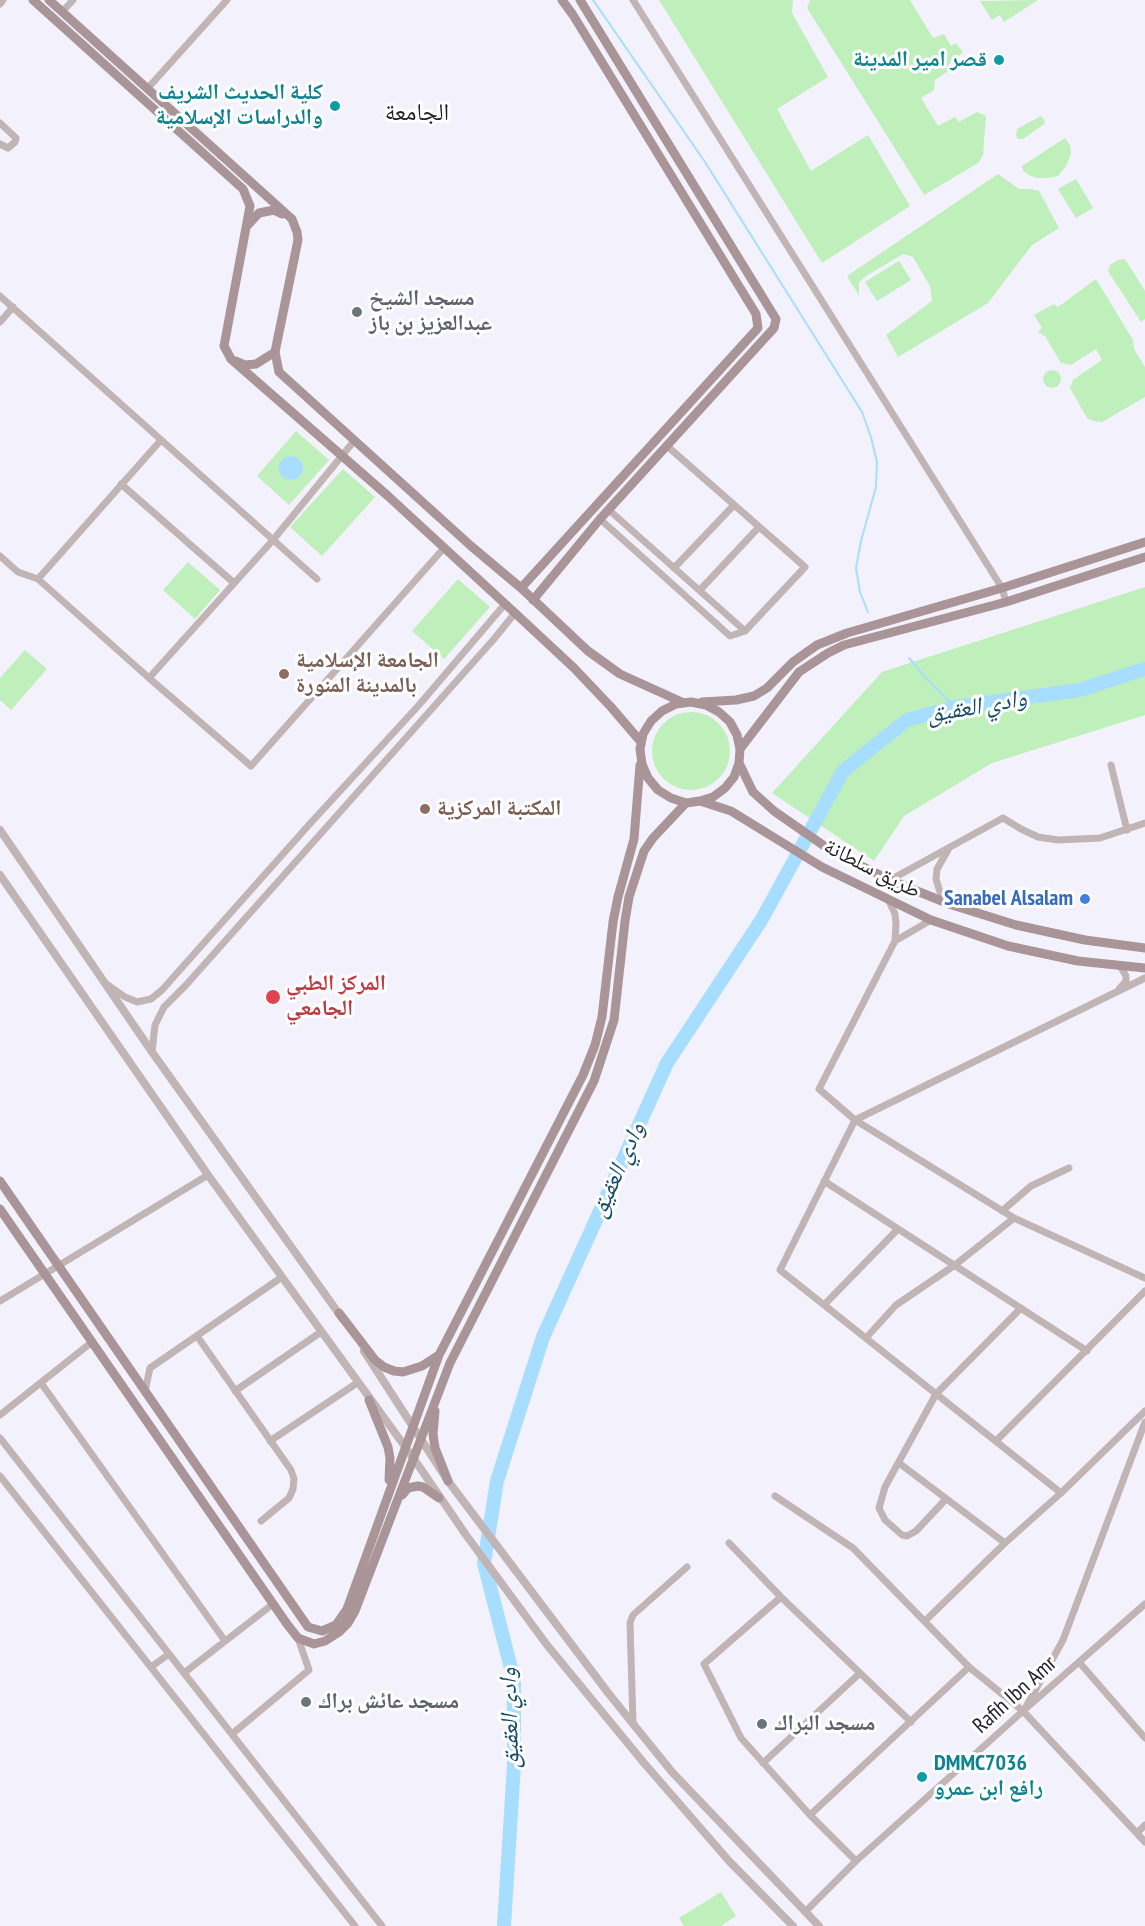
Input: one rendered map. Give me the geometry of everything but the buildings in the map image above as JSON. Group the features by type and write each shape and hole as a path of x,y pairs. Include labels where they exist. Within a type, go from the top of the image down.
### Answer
{"main road":[{"path":"33,0 243,189 250,206 224,346 231,359 343,456 574,668 641,742"},
{"path":"49,0 292,219 298,240 275,352 279,372 521,588 588,651 620,674 688,703 706,705 719,712 730,722 737,735 740,749 739,763 734,777 725,788 713,797 686,803 670,798 658,790 648,778 641,757"},
{"path":"521,588 758,328 756,314 562,0"},
{"path":"533,600 600,519 774,328 776,319 580,0"},
{"path":"246,227 260,213 274,210 292,219"},
{"path":"231,359 245,365 256,364 275,352"},
{"path":"307,426 321,411"},
{"path":"0,1181 308,1627 322,1631 336,1624 347,1609 412,1426 440,1355 583,1075 595,1045 602,1017 613,922 634,839 641,742 651,721 662,711 688,703 736,700 754,696 767,688 793,662 817,645 847,633 1002,588 1145,542"},
{"path":"740,749 799,672 844,645 1006,602 1145,557"},
{"path":"483,584 497,568"},
{"name":"طريق سلطانة","path":"739,763 753,792 774,811 833,852 870,871 949,904 1016,925 1085,940 1145,948"},
{"name":"طريق سلطانة","path":"700,801 731,811 822,867 932,920 1008,946 1078,961 1145,968"},
{"path":"0,1209 298,1638 314,1644 325,1641 348,1623 355,1611 440,1386 594,1081 614,1020 629,897 644,851 652,838 686,803"},
{"path":"339,1313 375,1360 384,1367 403,1372 422,1366 440,1355"},
{"path":"440,1386 433,1434 435,1448 448,1481"},
{"path":"369,1400 385,1437 390,1458 391,1469 386,1502"},
{"path":"396,1505 403,1493 413,1486 423,1487 440,1498"}],"street":[{"path":"0,3 3,0"},
{"path":"62,12 73,0"},
{"path":"147,88 227,0"},
{"path":"633,0 1002,588 1006,602"},
{"path":"0,123 16,138 8,148 0,144"},
{"path":"0,296 317,579"},
{"path":"0,322 13,307"},
{"path":"38,579 161,440"},
{"path":"149,678 273,540 354,441"},
{"path":"600,519 730,636 745,631 805,567 667,446"},
{"path":"122,484 234,583"},
{"path":"675,568 734,505"},
{"path":"609,510 745,631"},
{"path":"700,591 759,527"},
{"path":"0,556 18,572 38,579 251,766 444,548"},
{"path":"105,983 125,997 137,1002 151,999 419,705 505,604"},
{"path":"152,1052 158,1016 172,999 515,613"},
{"path":"1111,765 1127,830"},
{"path":"890,880 1003,818 1038,837 1058,840 1100,838 1145,824"},
{"path":"0,830 152,1052 339,1313 448,1481 609,1694 672,1772 819,1926"},
{"path":"949,848 937,869 936,879 940,892 949,904"},
{"path":"0,875 208,1174 546,1645 729,1861 793,1926"},
{"path":"889,901 895,914 895,941 819,1089 855,1120 1014,1218 1145,1278"},
{"path":"895,941 932,920"},
{"path":"1116,992 1126,981 1126,975 1120,966"},
{"path":"176,974 186,985"},
{"path":"1061,1493 780,1270 855,1120 1145,978"},
{"path":"1002,1211 1031,1186 1069,1168"},
{"path":"0,1301 208,1174"},
{"path":"825,1180 1087,1351"},
{"path":"866,1338 896,1305 955,1265 1014,1218"},
{"path":"824,1305 898,1229"},
{"path":"145,1391 150,1368 282,1277"},
{"path":"996,1441 1145,1292"},
{"path":"946,1499 916,1531 908,1536 902,1535 885,1520 879,1508 885,1487 936,1394 1021,1308"},
{"path":"235,1391 321,1332"},
{"path":"196,1336 291,1470 294,1479 289,1498 261,1521"},
{"path":"0,1415 92,1342"},
{"path":"41,1383 225,1641"},
{"path":"270,1441 357,1383"},
{"path":"925,1621 1145,1411"},
{"path":"1023,1711 1063,1640 1145,1422"},
{"path":"0,1438 382,1926"},
{"path":"899,1462 1005,1543"},
{"path":"0,1476 356,1926"},
{"path":"775,1496 853,1548 969,1667 1023,1711 1145,1842"},
{"path":"729,1543 781,1597 910,1722"},
{"path":"633,1723 630,1623 633,1615 687,1567"},
{"path":"781,1597 704,1664 741,1738 856,1862"},
{"path":"184,1673 273,1604"},
{"name":"Rafih Ibn Amr","path":"805,1912 856,1862 1023,1711 1143,1609"},
{"path":"232,1734 309,1670 298,1638"},
{"path":"151,1667 169,1654"},
{"path":"1079,1662 1145,1737"},
{"path":"810,1815 969,1667"},
{"path":"763,1763 860,1673"},
{"path":"1137,1833 1145,1825"},
{"path":"346,1914 347,1926"}],"green space":[{"path":"659,0 793,0 792,13 828,77 777,109 811,171 868,135 910,206 822,263"},
{"path":"810,0 910,0 933,38 944,34 951,46 956,43 963,52 948,65 950,70 935,80 934,90 921,98 938,126 955,117 959,122 977,112 986,116 983,155 978,163 924,195 807,8"},
{"path":"1038,0 1004,22 1000,15 992,20 980,1"},
{"path":"1041,116 1045,121 1044,124 1023,139 1018,139 1017,129"},
{"path":"1065,138 1070,145 1071,153 1066,166 1058,176 1037,178 1023,171 1022,166"},
{"path":"998,174 1019,189 1039,191 1059,228 1032,245 988,303 898,357 886,335 932,301 930,286 913,257 903,254 866,276 859,282 859,296 847,276"},
{"path":"1076,179 1093,208 1076,218 1058,189"},
{"path":"1125,259 1145,291 1145,319 1141,322 1108,271 1110,265"},
{"path":"899,261 911,280 877,301 865,282"},
{"path":"1096,279 1133,340 1134,349 1145,367 1145,397 1102,422 1087,418 1070,388 1073,380 1102,360 1096,349 1071,365 1061,363 1045,336 1038,332 1042,328 1034,315 1054,304 1058,307"},
{"path":"1052,370 1058,373 1061,379 1058,385 1052,388 1046,385 1043,379 1046,373"},
{"path":"296,431 329,460 289,505 257,476"},
{"path":"343,469 375,497 322,556 290,527"},
{"path":"188,562 220,590 195,619 163,590"},
{"path":"458,579 490,607 444,659 412,631"},
{"path":"1145,587 1145,715 992,763 904,816 874,861 772,793 882,672"},
{"path":"25,650 47,669 11,710 0,700 0,678"},
{"path":"691,712 706,715 718,724 727,736 730,751 727,766 718,778 706,787 691,790 676,787 664,778 655,766 652,751 655,736 664,724 676,715"},
{"path":"721,1892 736,1916 721,1926 684,1926 679,1918"}],"water":[{"path":"291,456 299,460 303,468 299,476 291,480 283,476 279,468 283,460"}],"waterway":[{"path":"593,0 705,162 862,412 877,462 876,487 856,568 860,592 868,612"},
{"path":"909,658 955,707"},
{"name":"وادي العقيق","path":"504,1926 514,1765 514,1680 484,1563 497,1481 543,1337 667,1063 762,919 843,771 907,720 955,707 1080,690 1145,669"}],"place":[{"name":"قصر امير المدينة","path":"999,60"},
{"name":"كلية الحديث الشريف والدراسات الإسلامية","path":"335,106"},
{"name":"مسجد الشيخ عبدالعزيز بن باز","path":"357,312"},
{"name":"الجامعة الإسلامية بالمدينة المنورة","path":"284,674"},
{"name":"المكتبة المركزية","path":"425,809"},
{"name":"Sanabel Alsalam","path":"1085,899"},
{"name":"المركز الطبي الجامعي","path":"273,997"},
{"name":"مسجد عائش براك","path":"306,1702"},
{"name":"مسجد البراك","path":"762,1724"},
{"name":"DMMC7036 رافع ابن عمرو","path":"922,1777"}],"district":[{"name":"الجامعة","path":"417,113"}]}
